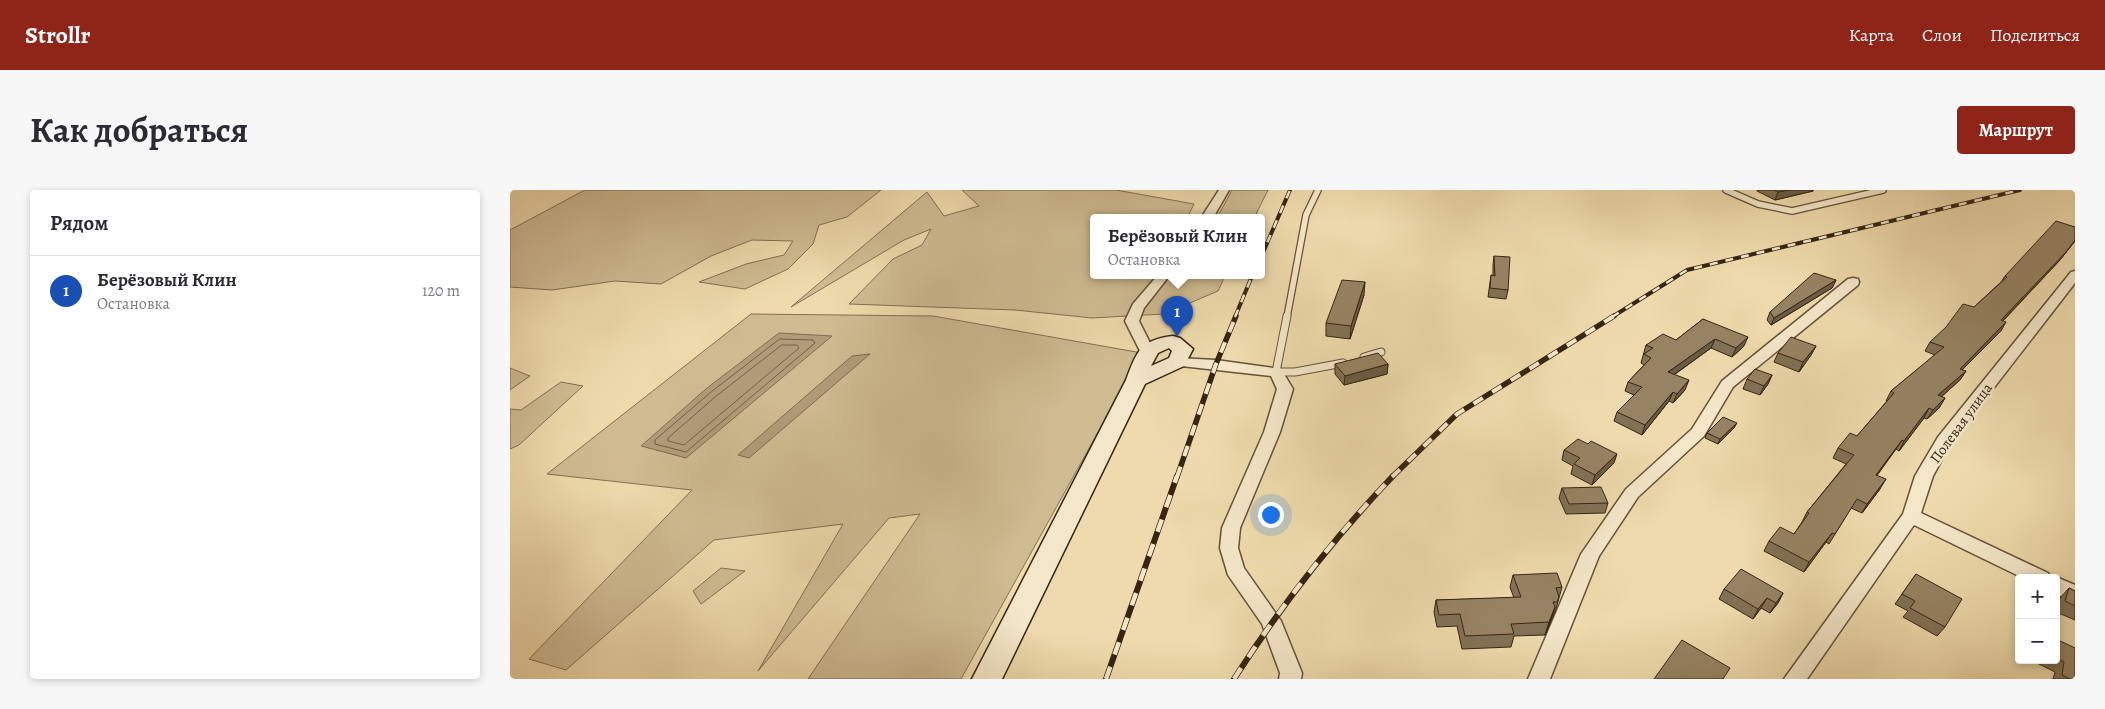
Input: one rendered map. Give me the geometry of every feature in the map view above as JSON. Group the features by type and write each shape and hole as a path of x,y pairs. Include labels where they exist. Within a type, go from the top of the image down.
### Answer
{"street":[{"path":"1209,214 1224,190"},
{"name":"Полевая улица","path":"1794,679 1911,516 1924,476 1944,441 2075,274"},
{"path":"1147,351 1132,321 1138,307 1161,279"},
{"path":"1539,679 1590,554 1632,493 1698,432 1727,384 1853,282"},
{"path":"986,679 1136,380 1147,351 1157,343 1173,342 1182,349 1177,362"},
{"path":"1136,380 1177,362 1216,364 1276,372 1285,389 1272,432 1231,528 1229,548 1235,570 1271,621 1291,674 1290,679"},
{"path":"1911,516 2033,574"},
{"path":"2060,587 2075,594"}],"lane":[{"path":"1318,190 1306,215 1276,372 1295,372 1321,368 1381,352"},
{"path":"1726,190 1764,207 1792,211 1883,190"}],"shaded area":[{"path":"585,190 881,190 847,217 819,225 813,244 788,269 745,289 699,282 746,264 784,255 793,241 752,240 711,256 661,284 615,281 552,290 510,287 510,230"},
{"path":"962,190 1116,190 1194,204 1189,214 1090,214 1090,279 1224,279 1218,291 1164,314 1092,318 1015,310 849,304 893,259 922,245 931,229 904,240 791,307 927,192 944,216 979,206"},
{"path":"1232,190 1268,190 1256,214 1219,214"},
{"path":"751,314 933,316 1142,353 961,679 808,679 920,514 889,518 758,671 843,524 714,540 566,670 529,659 692,490 547,474"},
{"path":"510,368 530,376 510,390"},
{"path":"561,382 583,386 519,445 510,449 510,409 521,410"},
{"path":"721,568 745,571 701,604 693,591"}],"water":[{"path":"779,333 832,336 686,458 641,446 707,388"},
{"path":"870,354 749,458 738,455 852,356"}],"building":[{"path":"2056,221 2075,227 2075,240 2066,252 2001,320 2006,322 1960,369 1966,371 1938,395 1945,398 1933,410 1929,408 1904,441 1902,440 1876,475 1886,479 1867,504 1857,499 1835,534 1832,533 1809,562 1769,541 1780,527 1794,534 1809,513 1807,512 1854,455 1838,448 1850,433 1857,436 1894,393 1891,391 1944,347 1930,342 1946,327 1963,304 1974,307 2007,277 2005,276"},
{"path":"1494,256 1510,257 1508,290 1490,288 1491,275 1495,276"},
{"path":"1814,273 1836,280 1774,318 1770,312"},
{"path":"1342,280 1365,282 1351,326 1326,323"},
{"path":"1703,319 1748,337 1736,348 1715,339 1668,372 1689,380 1677,394 1673,392 1645,425 1617,412 1642,387 1628,382 1651,358 1644,354 1653,348 1646,345 1663,334 1676,340"},
{"path":"1791,337 1816,346 1803,362 1778,353"},
{"path":"1378,353 1388,364 1345,376 1335,364"},
{"path":"1755,369 1772,375 1764,386 1747,379"},
{"path":"1723,417 1737,423 1720,439 1707,433"},
{"path":"1578,439 1588,444 1591,441 1617,454 1595,475 1574,464 1580,458 1564,450"},
{"path":"1601,487 1608,503 1569,504 1562,488"},
{"path":"1741,569 1783,593 1776,603 1767,598 1758,609 1724,589"},
{"path":"1557,573 1562,587 1556,588 1559,597 1557,602 1553,602 1555,607 1549,622 1511,624 1514,634 1465,636 1460,614 1439,615 1436,600 1521,597 1513,575"},
{"path":"1916,574 1962,599 1945,627 1910,608 1915,601 1902,594"},
{"path":"2069,588 2075,591 2075,606 2065,601"},
{"path":"1682,640 1730,668 1723,679 1654,679"},
{"path":"2060,641 2075,648 2075,679 2062,675 2064,662 2060,660"}],"railway":[{"path":"1265,248 1290,190"},
{"path":"1612,317 1687,270 2020,190"},
{"path":"1235,317 1251,279"},
{"path":"1177,477 1216,364 1236,316"},
{"path":"1393,476 1457,414 1614,316"},
{"path":"1106,679 1177,476"},
{"path":"1234,679 1309,573 1349,524 1393,476"}],"place":[{"name":"Берёзовый Клин","path":"1177,337"}]}
